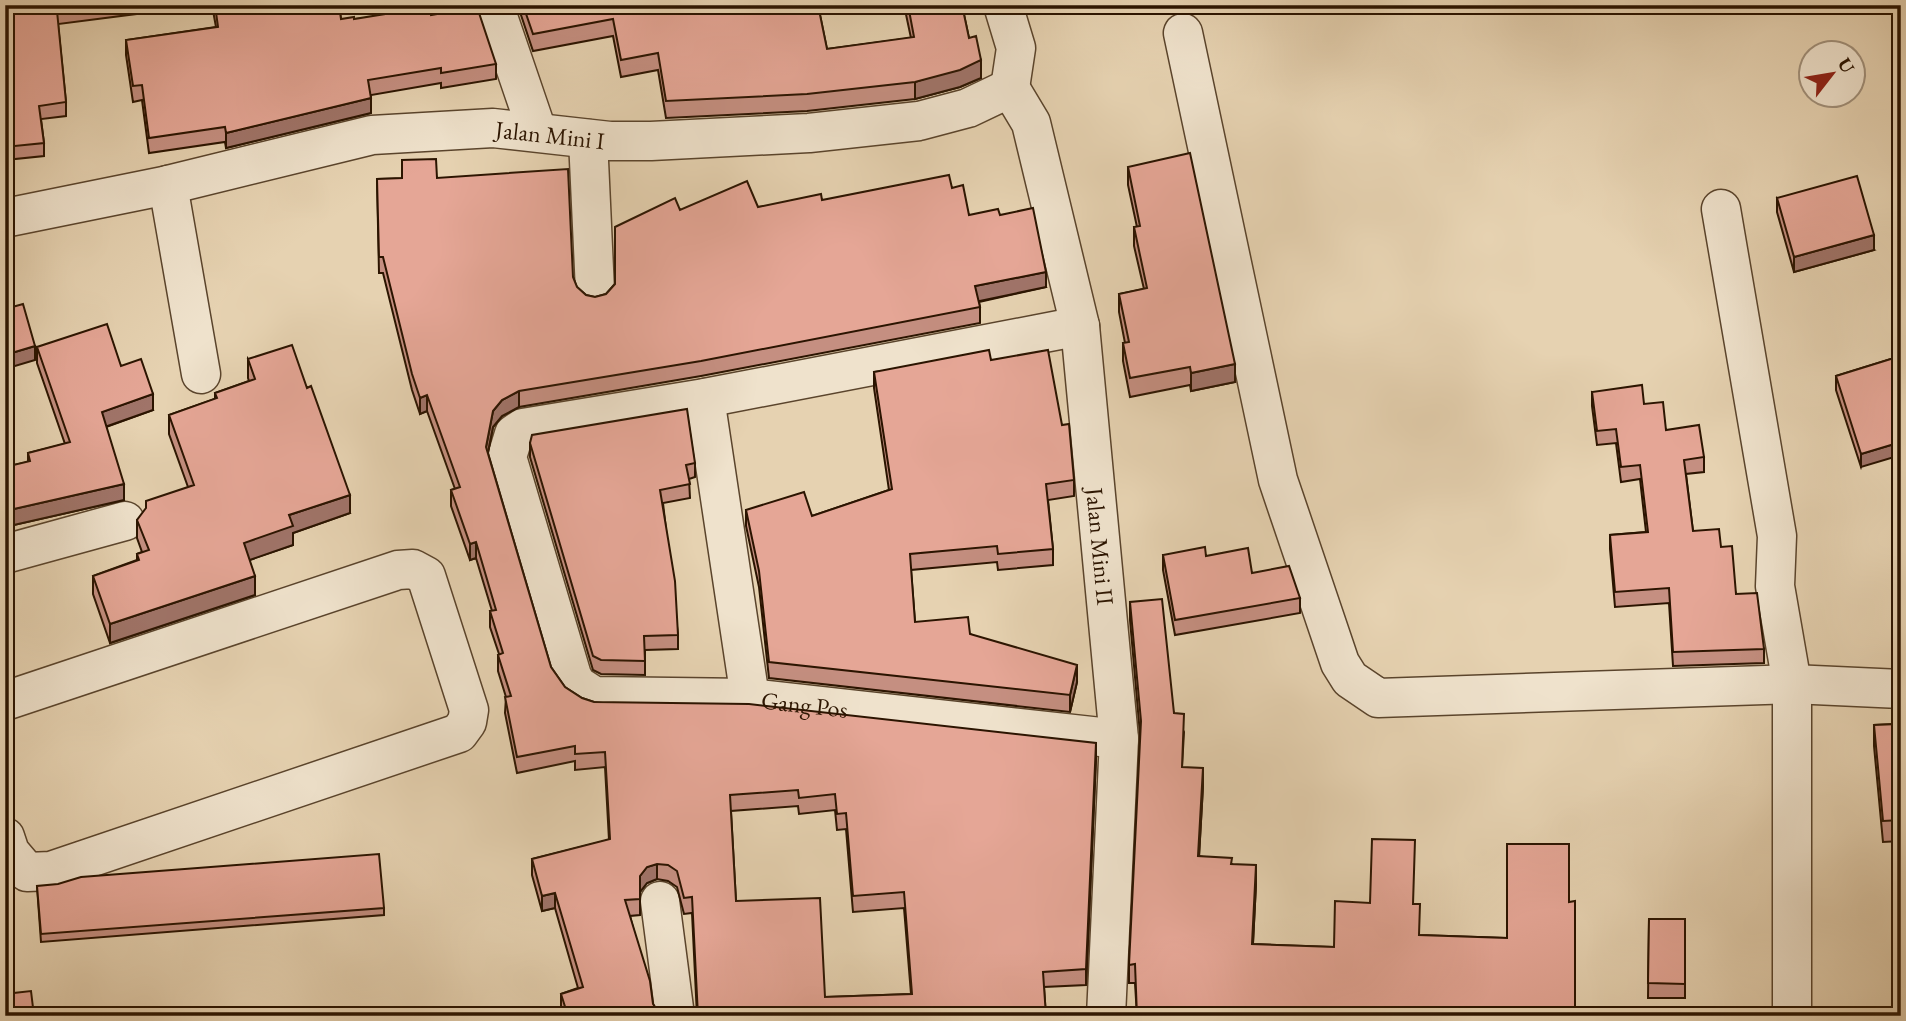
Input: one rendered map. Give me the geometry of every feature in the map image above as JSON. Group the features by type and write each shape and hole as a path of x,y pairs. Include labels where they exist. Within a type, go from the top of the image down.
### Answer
{"street":[{"path":"494,5 537,131"},
{"path":"1003,5 1016,48 1010,88"},
{"path":"1183,33 1278,480 1340,663 1350,679 1378,698 1804,685 1901,689"},
{"name":"Jalan Mini I","path":"5,218 168,185 372,135 492,128 537,131 588,139 651,141 872,128 919,121 968,108 1010,88"},
{"name":"Jalan Mini II","path":"1010,88 1031,123 1080,326 1119,739 1106,1016"},
{"path":"588,139 595,291"},
{"path":"168,185 201,374"},
{"path":"1721,209 1777,536 1775,586 1804,685 1809,1016"},
{"path":"750,698 594,696 578,685 513,486 507,457 514,434 523,428 705,398 1080,326"},
{"name":"Gang Pos","path":"705,398 750,698 1119,739"},
{"path":"5,554 125,521"},
{"path":"5,701 398,570 413,569 426,576 469,710 467,722 459,733 51,870 27,872 10,852 5,837"},
{"path":"1792,1016 1804,685"},
{"path":"660,901 675,1016"}],"building":[{"path":"5,5 105,5 57,11 66,102 39,106 44,143 5,147"},
{"path":"215,5 339,5 341,19 429,7 431,15 477,7 496,64 441,73 441,68 368,80 371,98 226,133 225,127 149,138 142,85 133,86 126,40 218,27"},
{"path":"523,5 818,5 827,49 914,37 908,5 962,5 969,38 976,36 981,60 960,70 915,82 807,94 666,101 658,53 621,60 613,19 533,34"},
{"path":"1190,153 1235,364 1191,373 1190,367 1130,378 1123,343 1129,342 1119,294 1147,288 1134,227 1140,226 1128,167"},
{"path":"436,159 437,178 568,169 573,277 577,287 586,295 595,297 606,294 615,284 615,227 675,198 680,210 747,181 758,207 821,194 822,200 949,175 952,188 963,185 969,215 998,209 1000,215 1033,208 1046,272 975,286 980,307 701,361 519,391 502,400 493,411 486,447 551,667 565,687 582,698 594,702 749,704 1096,743 1086,969 1043,972 1046,1016 698,1016 692,897 684,898 677,871 668,865 657,864 647,867 640,876 640,899 625,900 650,981 653,1004 661,1016 568,1016 561,994 583,987 555,893 542,896 532,859 610,839 605,752 575,754 575,746 517,757 505,697 511,696 498,655 503,653 490,611 496,610 476,542 470,544 451,490 460,487 427,395 420,398 412,374 383,257 379,257 377,179 402,178 402,160","holes":["798,790 799,798 835,794 837,814 846,813 853,896 904,892 912,994 825,997 820,898 736,901 730,795"]},
{"path":"1857,176 1874,235 1794,257 1777,198"},
{"path":"23,304 35,346 5,355 5,309"},
{"path":"107,324 121,366 141,359 153,394 102,412 124,484 5,511 5,467 30,461 28,453 70,442 37,347"},
{"path":"292,345 307,388 311,386 350,495 289,515 293,526 244,543 255,576 110,624 93,576 139,560 137,554 149,550 137,520 146,508 146,501 194,485 169,415 217,398 215,393 255,379 248,359"},
{"path":"989,350 991,360 1048,350 1062,425 1069,424 1074,480 1046,484 1053,549 998,554 997,546 910,554 915,622 968,617 970,634 1077,665 1070,695 769,662 759,571 746,510 804,492 812,516 892,489 874,372"},
{"path":"1894,358 1901,380 1901,442 1861,454 1836,376"},
{"path":"1642,385 1644,404 1663,402 1666,430 1699,425 1704,457 1684,460 1693,531 1719,529 1721,547 1732,546 1736,594 1757,593 1764,649 1673,652 1669,588 1615,592 1610,535 1648,532 1640,465 1621,467 1616,429 1597,431 1592,392"},
{"path":"687,409 695,463 686,465 690,484 660,490 675,581 678,635 644,636 645,661 601,660 593,656 530,443 532,435"},
{"path":"1205,547 1206,556 1248,548 1252,573 1289,566 1300,598 1175,620 1163,555"},
{"path":"1162,599 1174,713 1184,714 1182,767 1203,768 1198,856 1232,858 1231,864 1256,865 1252,944 1334,947 1335,901 1370,903 1372,839 1415,840 1413,904 1420,904 1419,935 1507,938 1507,844 1569,844 1569,902 1575,901 1575,1016 1137,1016 1135,964 1129,965 1141,721 1130,602"},
{"path":"1901,704 1901,820 1883,821 1874,725 1897,724 1895,705"},
{"path":"379,854 384,908 41,934 37,886 58,884 81,877"},
{"path":"1649,919 1685,919 1685,984 1648,983"},
{"path":"31,991 34,1016 5,1016 5,994"}]}
